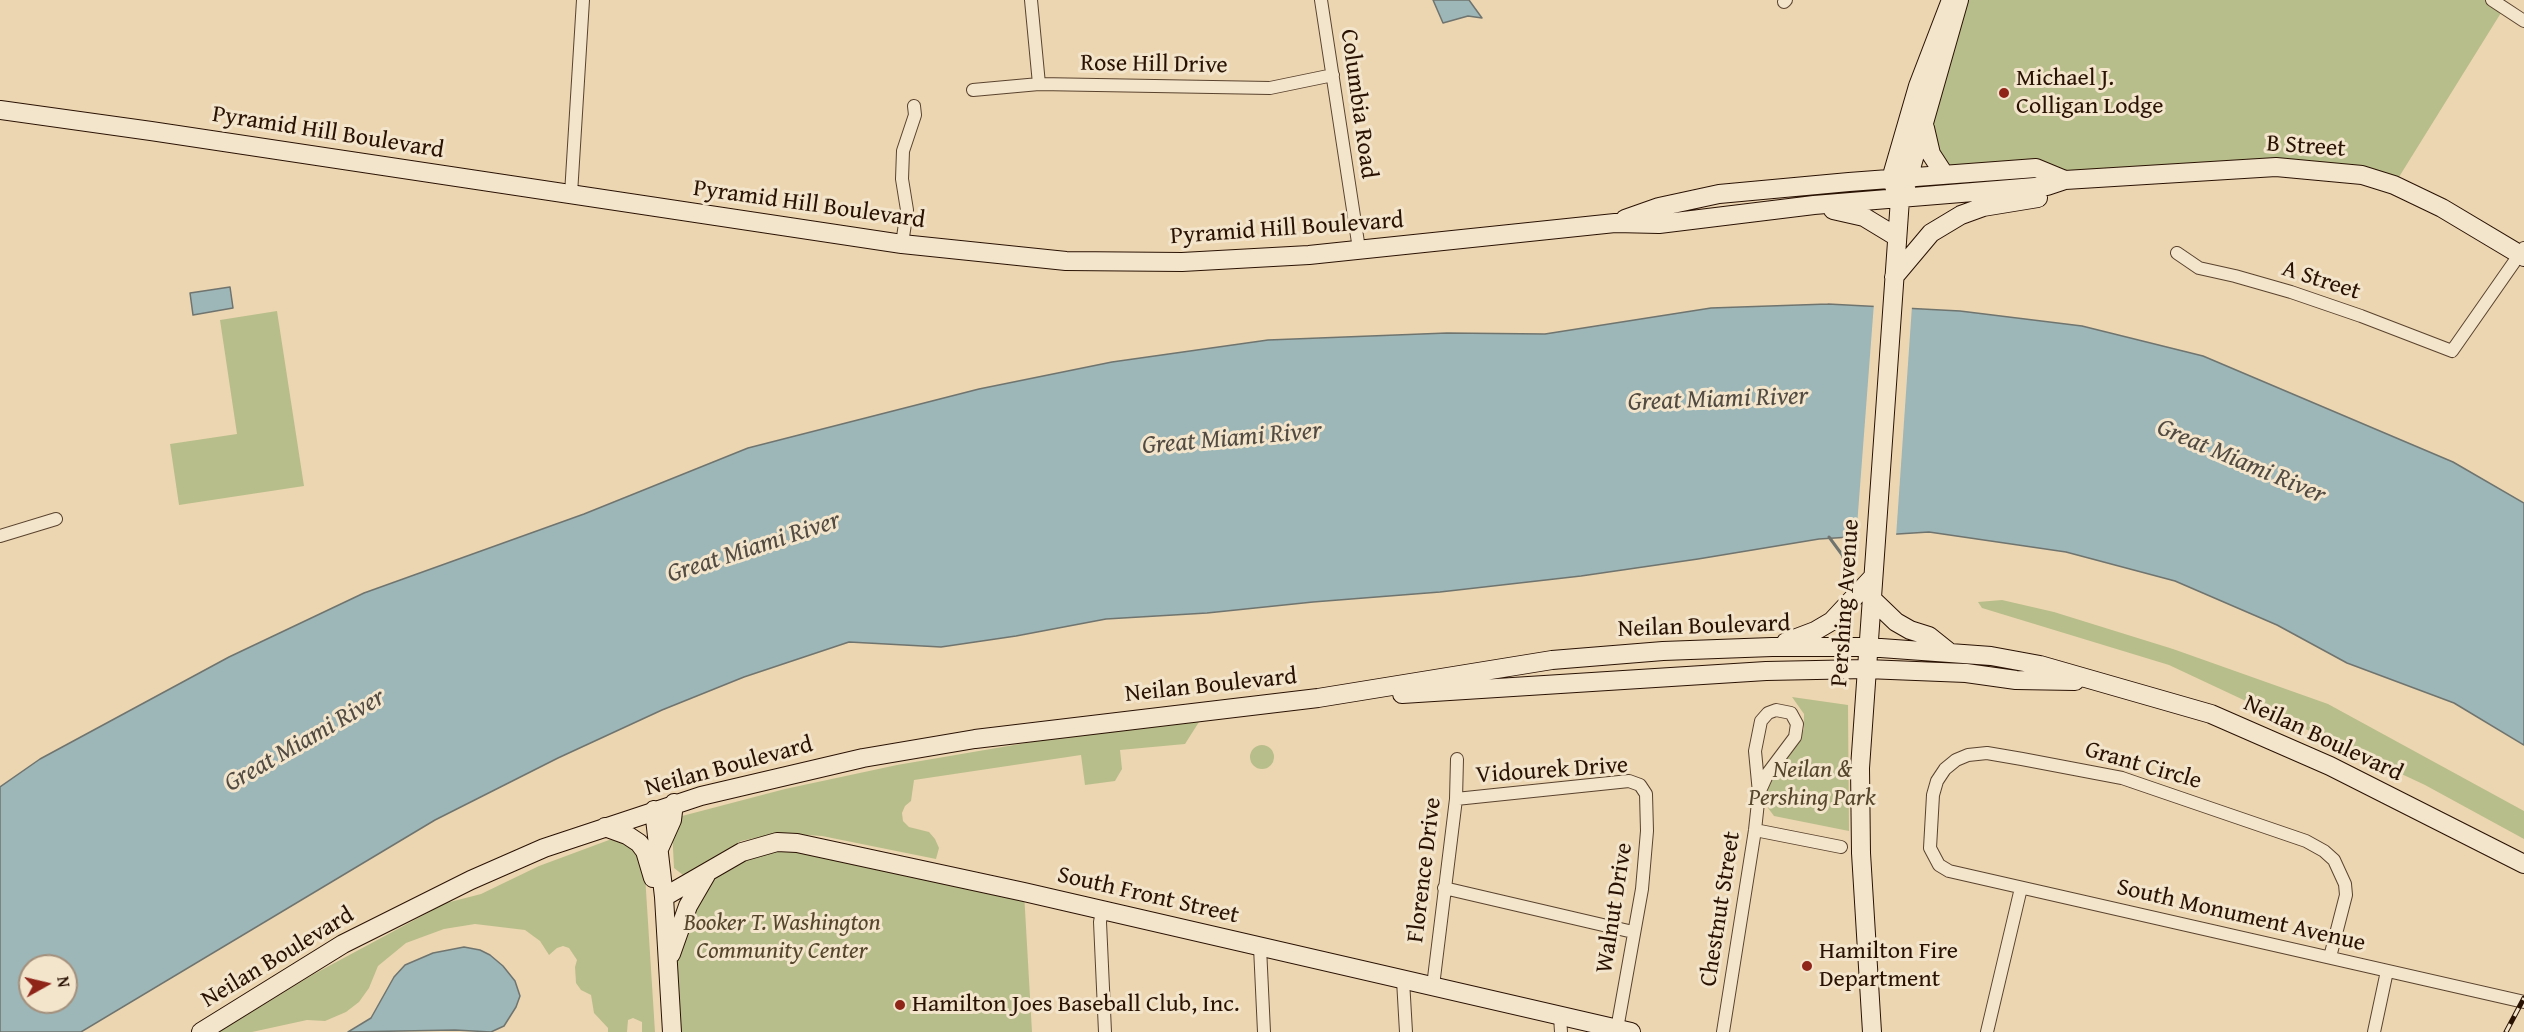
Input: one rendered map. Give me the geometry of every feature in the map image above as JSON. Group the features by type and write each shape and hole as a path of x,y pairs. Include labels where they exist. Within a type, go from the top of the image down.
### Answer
{"street":[{"path":"571,194 583,0"},
{"path":"1031,0 1039,84"},
{"name":"Columbia Road","path":"1321,0 1359,249"},
{"path":"1900,199 1900,178 1918,86 1951,0"},
{"path":"1900,178 1924,124 1959,0"},
{"path":"2492,0 2524,21"},
{"name":"Rose Hill Drive","path":"973,90 1039,84 1270,88 1333,75"},
{"path":"902,244 907,210 902,179 903,151 915,115 914,106"},
{"name":"Pyramid Hill Boulevard","path":"0,110 902,244 1066,261 1125,263 1247,259 1615,223 1659,224 1814,205 1900,199"},
{"path":"1924,124 1929,148 1944,174"},
{"name":"B Street","path":"1900,199 2047,186 2065,180 2125,178 2276,166 2362,175 2394,185 2442,208 2522,253"},
{"name":"B Street","path":"1900,178 2036,168 2065,180"},
{"name":"Pyramid Hill Boulevard","path":"1615,223 1659,207 1719,194 1900,178"},
{"path":"1894,277 1925,240 1942,226 1961,215 1983,207 2105,187 2125,178"},
{"name":"Pershing Avenue","path":"1872,1032 1859,812 1867,647 1862,597 1872,578 1900,199"},
{"path":"1814,205 1864,218 1896,237"},
{"name":"A Street","path":"2177,253 2199,268 2291,292 2452,351 2522,253"},
{"path":"0,536 57,519"},
{"path":"1772,646 1824,626 1862,597 1896,622 1910,630 1929,636 1949,652"},
{"name":"Neilan Boulevard","path":"201,1032 343,944 471,880 544,848 674,803 804,771 975,738 1318,698 1552,660 1663,651 1772,646 1867,647 1949,652 2040,664 2211,714 2330,766 2524,864"},
{"name":"Neilan Boulevard","path":"1318,698 1467,691 1597,680 1766,671 1866,669 1965,673 2056,682 2092,680"},
{"name":"Chestnut Street","path":"1723,1032 1755,830 1759,793 1755,751 1761,721 1768,713 1776,710 1791,713 1797,724 1795,736 1768,773 1759,793"},
{"name":"Grant Circle","path":"1949,871 1939,865 1930,848 1933,795 1937,781 1945,769 1956,760 1968,755 1987,753 2070,766 2122,778 2289,834 2324,851 2334,860 2340,871 2346,895 2330,957"},
{"name":"Florence Drive","path":"1433,986 1456,799 1457,759"},
{"name":"Vidourek Drive","path":"1456,799 1629,781 1640,785 1646,794"},
{"name":"Walnut Drive","path":"1624,1030 1633,932 1642,890 1647,831 1646,794"},
{"path":"658,851 672,820 674,803"},
{"path":"654,810 664,897 672,1032"},
{"path":"605,827 627,835 645,851 651,876 664,897"},
{"path":"1755,830 1841,848"},
{"name":"South Front Street","path":"664,897 757,846 777,842 797,843 1433,986 1561,1024 1624,1030"},
{"name":"South Monument Avenue","path":"1949,871 2524,1002"},
{"path":"668,964 688,906 706,875"},
{"path":"1444,888 1633,932"},
{"path":"1987,1032 2021,888"},
{"path":"1102,911 1100,922 1106,1032"},
{"path":"1260,947 1264,1032"},
{"path":"2374,1032 2387,971"},
{"path":"1403,980 1406,1032"}],"green space":[{"path":"1959,0 2492,0 2504,8 2394,185 2362,175 2050,172 1944,174 1927,141"},
{"path":"277,311 304,486 179,505 170,444 237,434 220,320"},
{"path":"2002,600 2054,612 2173,649 2328,704 2524,811 2524,839 2425,785 2169,665 1982,608 1978,602"},
{"name":"Neilan & Pershing Park","path":"1792,697 1848,705 1849,831 1774,816 1768,808 1766,797 1770,778 1804,729 1804,714"},
{"path":"1199,722 1185,744 1120,750 1122,769 1115,781 1085,785 1081,755 914,780 911,801 902,813 903,821 909,827 929,832 939,848 936,859 822,836 779,833 741,841 689,875 683,875 674,868 672,829 682,816 785,789 897,765 1055,738"},
{"path":"1262,745 1270,749 1274,757 1270,765 1262,769 1254,765 1250,757 1254,749"},
{"path":"621,838 644,859 655,1032 642,1032 642,1022 633,1018 628,1020 627,1032 608,1032 608,1028 594,1013 591,995 581,990 576,983 577,960 569,948 563,946 557,948 549,955 540,941 525,930 475,924 444,929 406,943 378,966 369,988 359,1002 346,1012 325,1021 307,1020 252,1032 219,1032 314,974 446,903 481,894 539,866 609,840"},
{"name":"Booker T. Washington Community Center","path":"777,842 1024,892 1032,1032 672,1032 677,935 706,875"}],"water":[{"path":"1433,0 1469,0 1482,18 1468,16 1443,23"},
{"path":"230,287 233,308 193,315 190,293"},
{"name":"Great Miami River","path":"1828,304 1960,311 2082,326 2203,356 2453,462 2524,503 2524,745 2454,703 2347,663 2277,625 2175,581 2066,552 1929,532 1819,539 1581,576 1440,592 1207,613 1106,619 941,647 849,642 744,677 662,710 558,758 435,820 81,1032 0,1032 0,787 40,759 229,657 364,593 584,514 748,448 979,389 1112,362 1268,340 1447,333 1545,334 1711,308"},
{"path":"464,947 480,950 490,955 515,981 520,996 504,1026 491,1032 455,1030 348,1032 371,1018 394,977 405,965 433,953"}],"pier":[{"path":"1874,303 1912,306 1896,537 1856,539"}],"waterway":[{"path":"1829,537 1843,556 1844,579"}],"railway":[{"path":"2506,1032 2524,998"}],"place":[{"name":"Michael J. Colligan Lodge","path":"2004,93"},
{"name":"Hamilton Fire Department","path":"1807,966"},
{"name":"Hamilton Joes Baseball Club, Inc.","path":"900,1005"}]}
